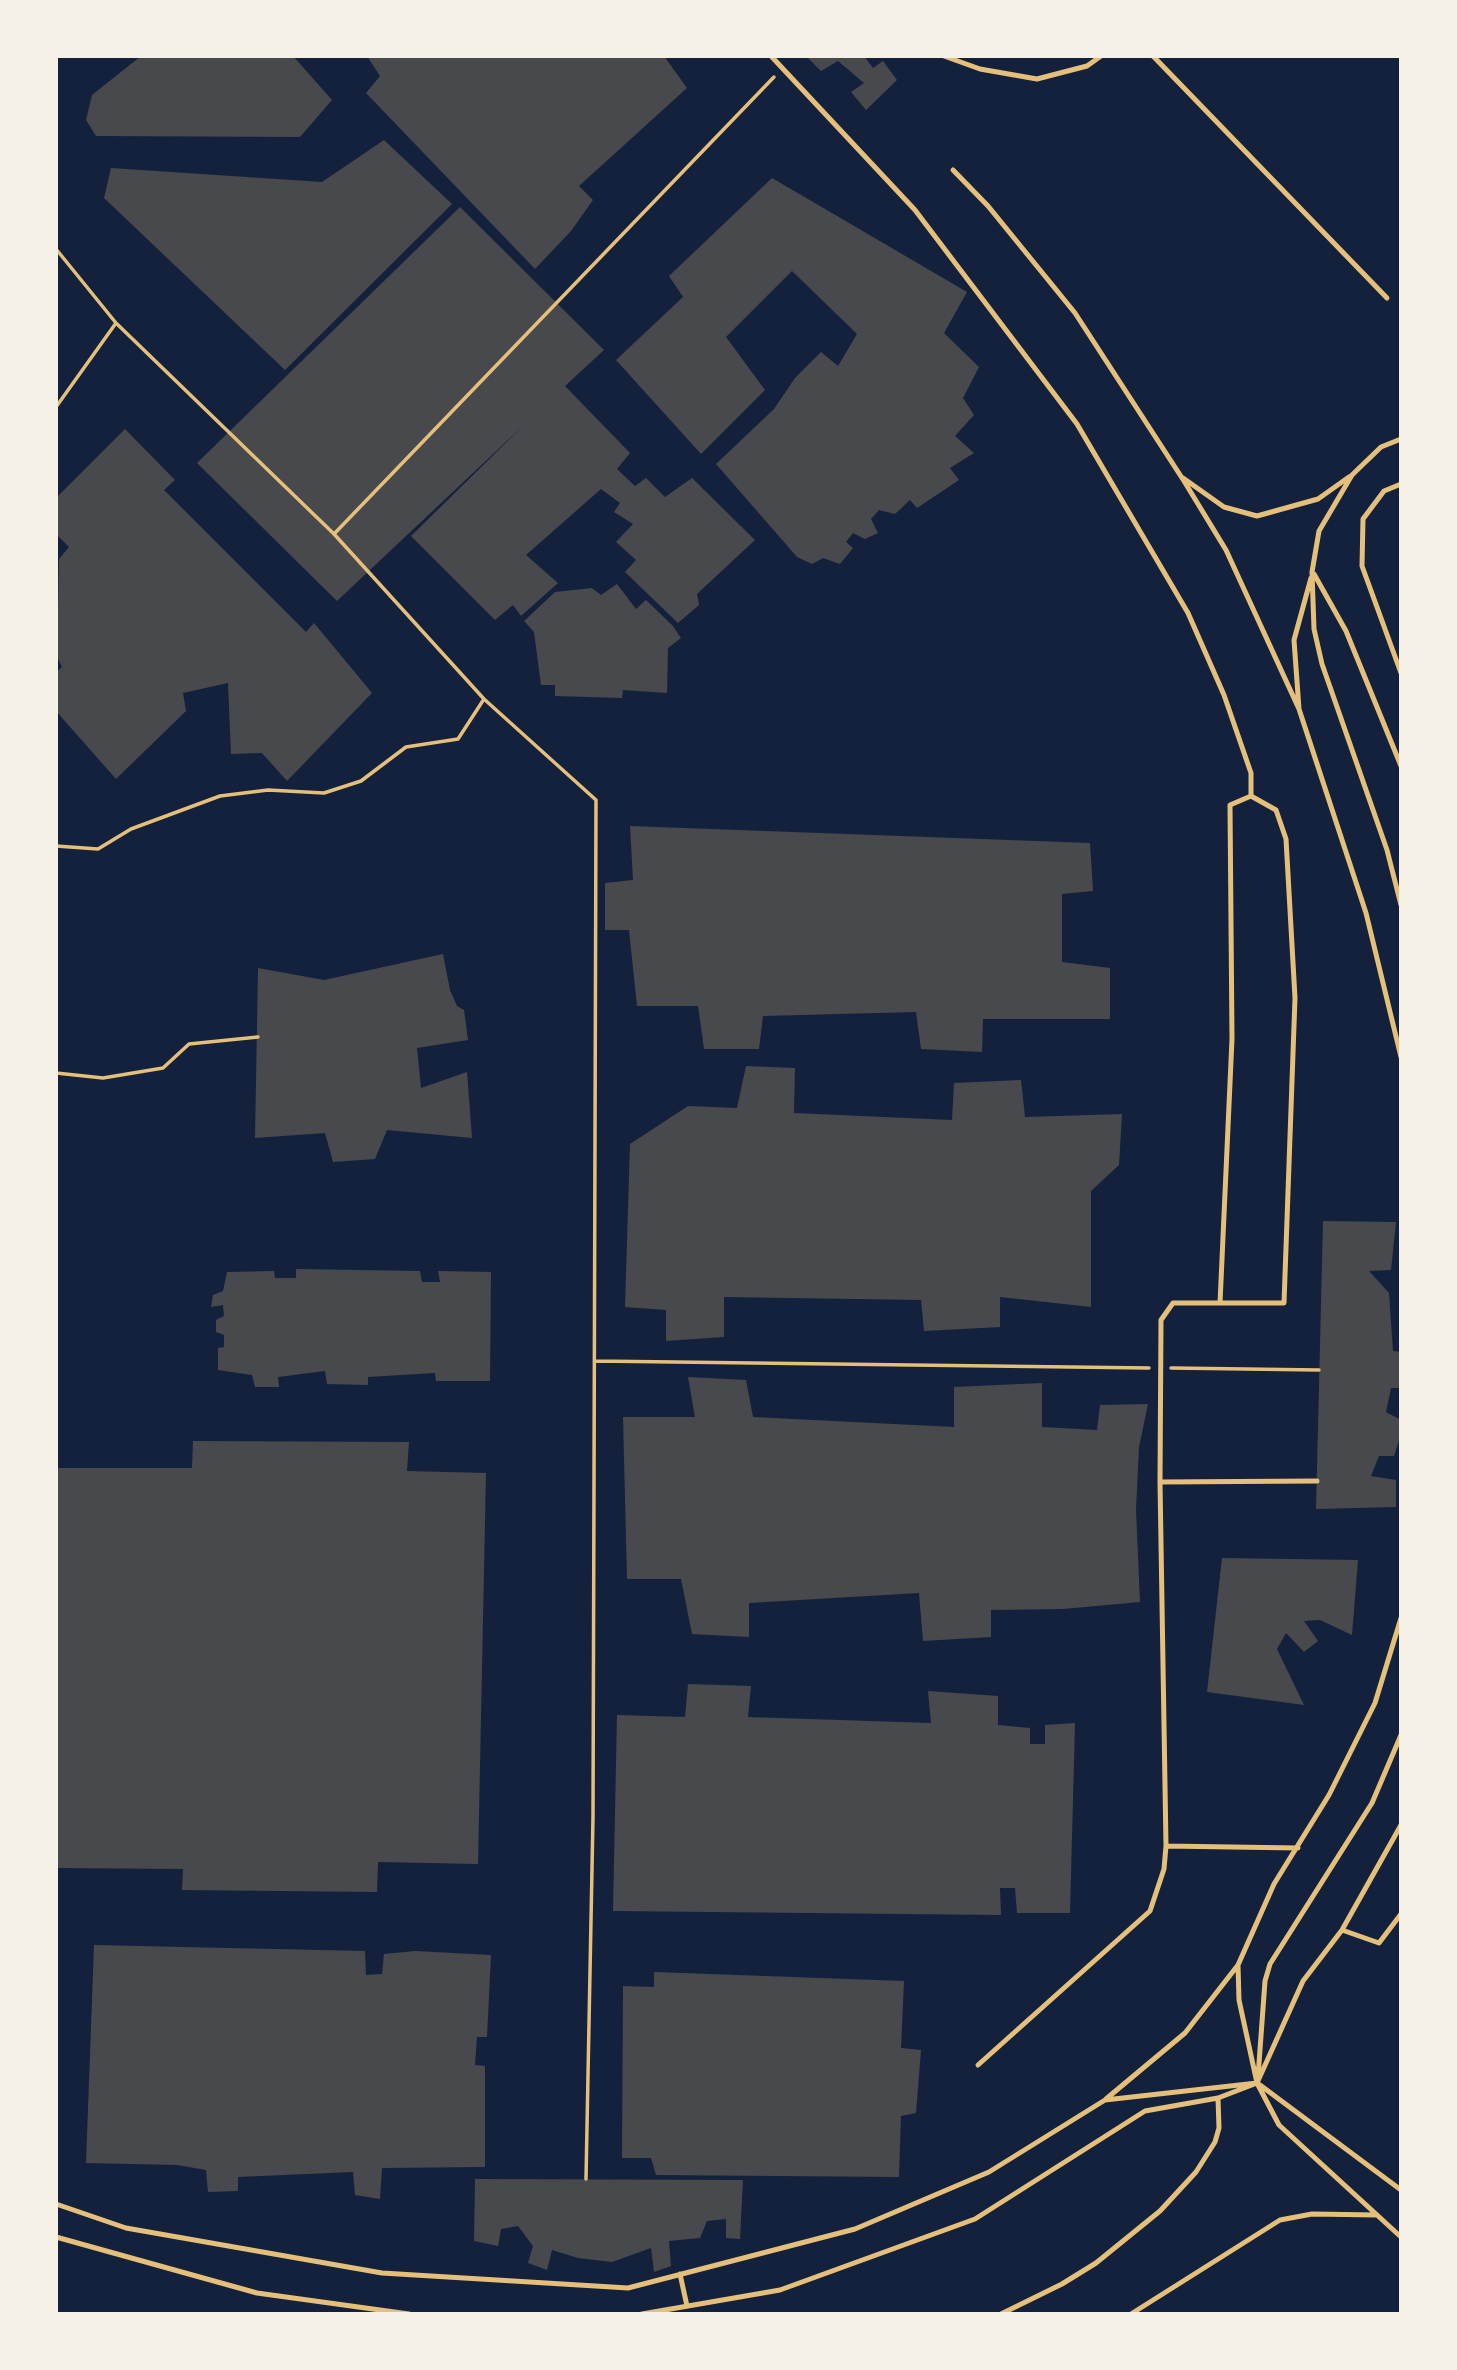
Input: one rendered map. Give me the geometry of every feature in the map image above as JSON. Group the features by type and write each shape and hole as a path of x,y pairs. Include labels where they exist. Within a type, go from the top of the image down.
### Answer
{"lane":[{"path":"771,56 915,210 1077,424 1188,613 1224,695 1251,773 1251,796"},
{"path":"944,56 980,69 1037,79 1087,66 1101,56"},
{"path":"1153,56 1387,298"},
{"path":"953,170 988,205 1075,313 1226,550 1299,709 1366,913 1401,1057"},
{"path":"1180,476 1224,507 1257,516 1318,499 1352,475 1381,447 1401,439"},
{"path":"1299,709 1294,640 1320,531 1352,475"},
{"path":"1401,485 1384,491 1363,519 1362,566 1401,673"},
{"path":"1312,572 1346,631 1401,766"},
{"path":"1312,572 1314,629 1322,664 1387,850 1401,905"},
{"path":"978,2065 1150,1911 1164,1869 1166,1846 1160,1482 1161,1320 1173,1303 1284,1303 1295,998 1287,852 1286,839 1276,810 1251,796"},
{"path":"1220,1303 1232,1039 1230,805 1251,796"},
{"path":"1160,1482 1317,1481"},
{"path":"56,2204 126,2228 382,2273 628,2288 855,2229 989,2172 1105,2100 1185,2033 1238,1965 1274,1884 1329,1795 1375,1703 1401,1618"},
{"path":"1257,2083 1265,1981 1270,1964 1372,1803 1401,1735"},
{"path":"642,2314 780,2290 975,2218 1145,2110 1218,2098 1257,2083 1303,1981 1342,1930 1401,1825"},
{"path":"1166,1846 1298,1847"},
{"path":"1342,1930 1380,1943 1401,1914"},
{"path":"1238,1965 1239,2000 1257,2083 1279,2125 1401,2237"},
{"path":"1105,2100 1257,2083 1401,2190"},
{"path":"1001,2314 1062,2284 1096,2263 1160,2211 1196,2172 1215,2142 1218,2098"},
{"path":"1131,2314 1280,2220 1312,2214 1377,2216"},
{"path":"56,2237 257,2293 410,2314"},
{"path":"680,2274 687,2306"}],"path":[{"path":"334,534 775,76"},
{"path":"56,249 116,323 334,534 484,699 596,800 593,1803 586,2179"},
{"path":"56,407 116,323"},
{"path":"56,846 98,849 131,829 220,796 268,790 324,793 361,781 406,747 458,739 484,699"},
{"path":"56,1073 103,1078 163,1068 189,1044 258,1037"},
{"path":"594,1361 1152,1368"},
{"path":"1166,1368 1320,1370"}],"building":[{"path":"141,56 293,56 332,100 300,137 96,136 86,120 92,95"},
{"path":"367,56 664,56 687,88 579,186 593,200 571,231 535,269 366,93 380,76"},
{"path":"806,56 864,56 873,68 883,61 897,80 866,110 851,92 864,83 838,61 821,71"},
{"path":"384,140 452,204 285,370 104,198 111,168 322,182"},
{"path":"772,178 967,292 944,333 979,367 963,398 974,415 955,436 974,453 950,468 959,480 917,508 910,500 895,514 879,510 871,519 878,533 865,539 853,533 846,542 853,548 840,564 823,558 812,564 797,557 716,464 774,409 795,378 821,352 838,366 857,334 792,271 726,337 765,390 701,454 616,360 683,297 669,276"},
{"path":"460,207 604,350 565,386 630,453 617,469 635,486 646,478 665,497 692,478 755,540 697,594 699,605 678,623 625,572 636,560 616,542 633,524 614,512 620,503 601,489 526,555 558,583 521,616 513,605 495,620 411,536 524,425 337,601 197,463"},
{"path":"125,429 175,480 164,490 306,632 314,623 372,693 287,781 262,753 231,754 228,683 183,693 186,711 116,779 56,711 56,672 62,667 57,657 59,559 69,547 56,534 56,498"},
{"path":"617,584 636,609 646,600 672,625 681,638 668,648 667,693 623,690 622,698 555,696 555,685 541,685 534,632 524,621 555,592 592,588 601,595"},
{"path":"630,826 1090,843 1093,891 1062,894 1062,962 1110,968 1110,1019 983,1019 982,1052 921,1049 916,1012 763,1016 759,1049 704,1049 698,1006 637,1006 629,930 605,930 605,883 633,880"},
{"path":"443,954 450,990 457,1006 464,1010 468,1040 417,1048 421,1088 467,1072 472,1138 387,1130 375,1159 333,1162 325,1133 255,1138 258,968 324,980"},
{"path":"746,1066 795,1068 794,1113 952,1120 954,1083 1021,1080 1025,1117 1122,1114 1119,1165 1091,1191 1091,1307 1000,1297 1000,1327 924,1331 921,1300 724,1297 724,1337 666,1341 666,1310 625,1307 630,1144 688,1106 737,1108"},
{"path":"1323,1221 1396,1222 1391,1270 1369,1271 1389,1293 1393,1351 1401,1352 1401,1388 1391,1388 1386,1412 1401,1420 1401,1434 1394,1456 1379,1456 1371,1476 1396,1480 1396,1507 1316,1509"},
{"path":"296,1269 420,1271 422,1282 440,1282 438,1271 491,1272 490,1381 436,1381 435,1373 368,1377 368,1385 327,1384 325,1371 278,1377 279,1387 255,1387 252,1375 218,1370 218,1348 224,1347 224,1335 216,1332 216,1320 224,1316 223,1305 211,1307 213,1295 223,1291 227,1272 274,1271 275,1278 296,1278"},
{"path":"688,1377 746,1380 753,1417 954,1427 954,1387 1042,1383 1042,1427 1097,1430 1100,1405 1148,1404 1139,1447 1136,1510 1140,1602 1063,1609 991,1610 991,1637 923,1641 919,1593 749,1603 749,1637 692,1634 681,1579 627,1579 623,1417 695,1417"},
{"path":"193,1441 409,1442 407,1471 486,1473 478,1864 378,1862 377,1892 182,1890 183,1869 56,1868 56,1468 192,1468"},
{"path":"1222,1558 1358,1560 1352,1635 1320,1620 1304,1621 1318,1641 1304,1652 1286,1633 1277,1649 1304,1705 1207,1692"},
{"path":"688,1684 751,1686 748,1717 931,1723 928,1691 998,1696 998,1725 1030,1728 1030,1744 1045,1744 1045,1725 1075,1723 1070,1913 1017,1913 1015,1888 1000,1888 1001,1915 613,1911 617,1715 685,1717"},
{"path":"94,1945 365,1951 366,1975 382,1974 384,1954 415,1951 491,1955 487,2037 477,2037 475,2065 485,2066 485,2167 382,2168 380,2199 355,2195 353,2172 238,2177 238,2191 208,2192 206,2170 177,2165 86,2163"},
{"path":"654,1972 904,1981 901,2048 921,2050 916,2113 901,2116 899,2177 656,2175 651,2158 622,2158 623,1986 654,1987"},
{"path":"475,2179 743,2180 740,2239 726,2238 726,2219 707,2221 700,2238 669,2241 671,2266 654,2272 651,2248 612,2262 578,2258 552,2250 547,2270 528,2263 533,2246 518,2226 501,2229 498,2246 474,2241"}]}
